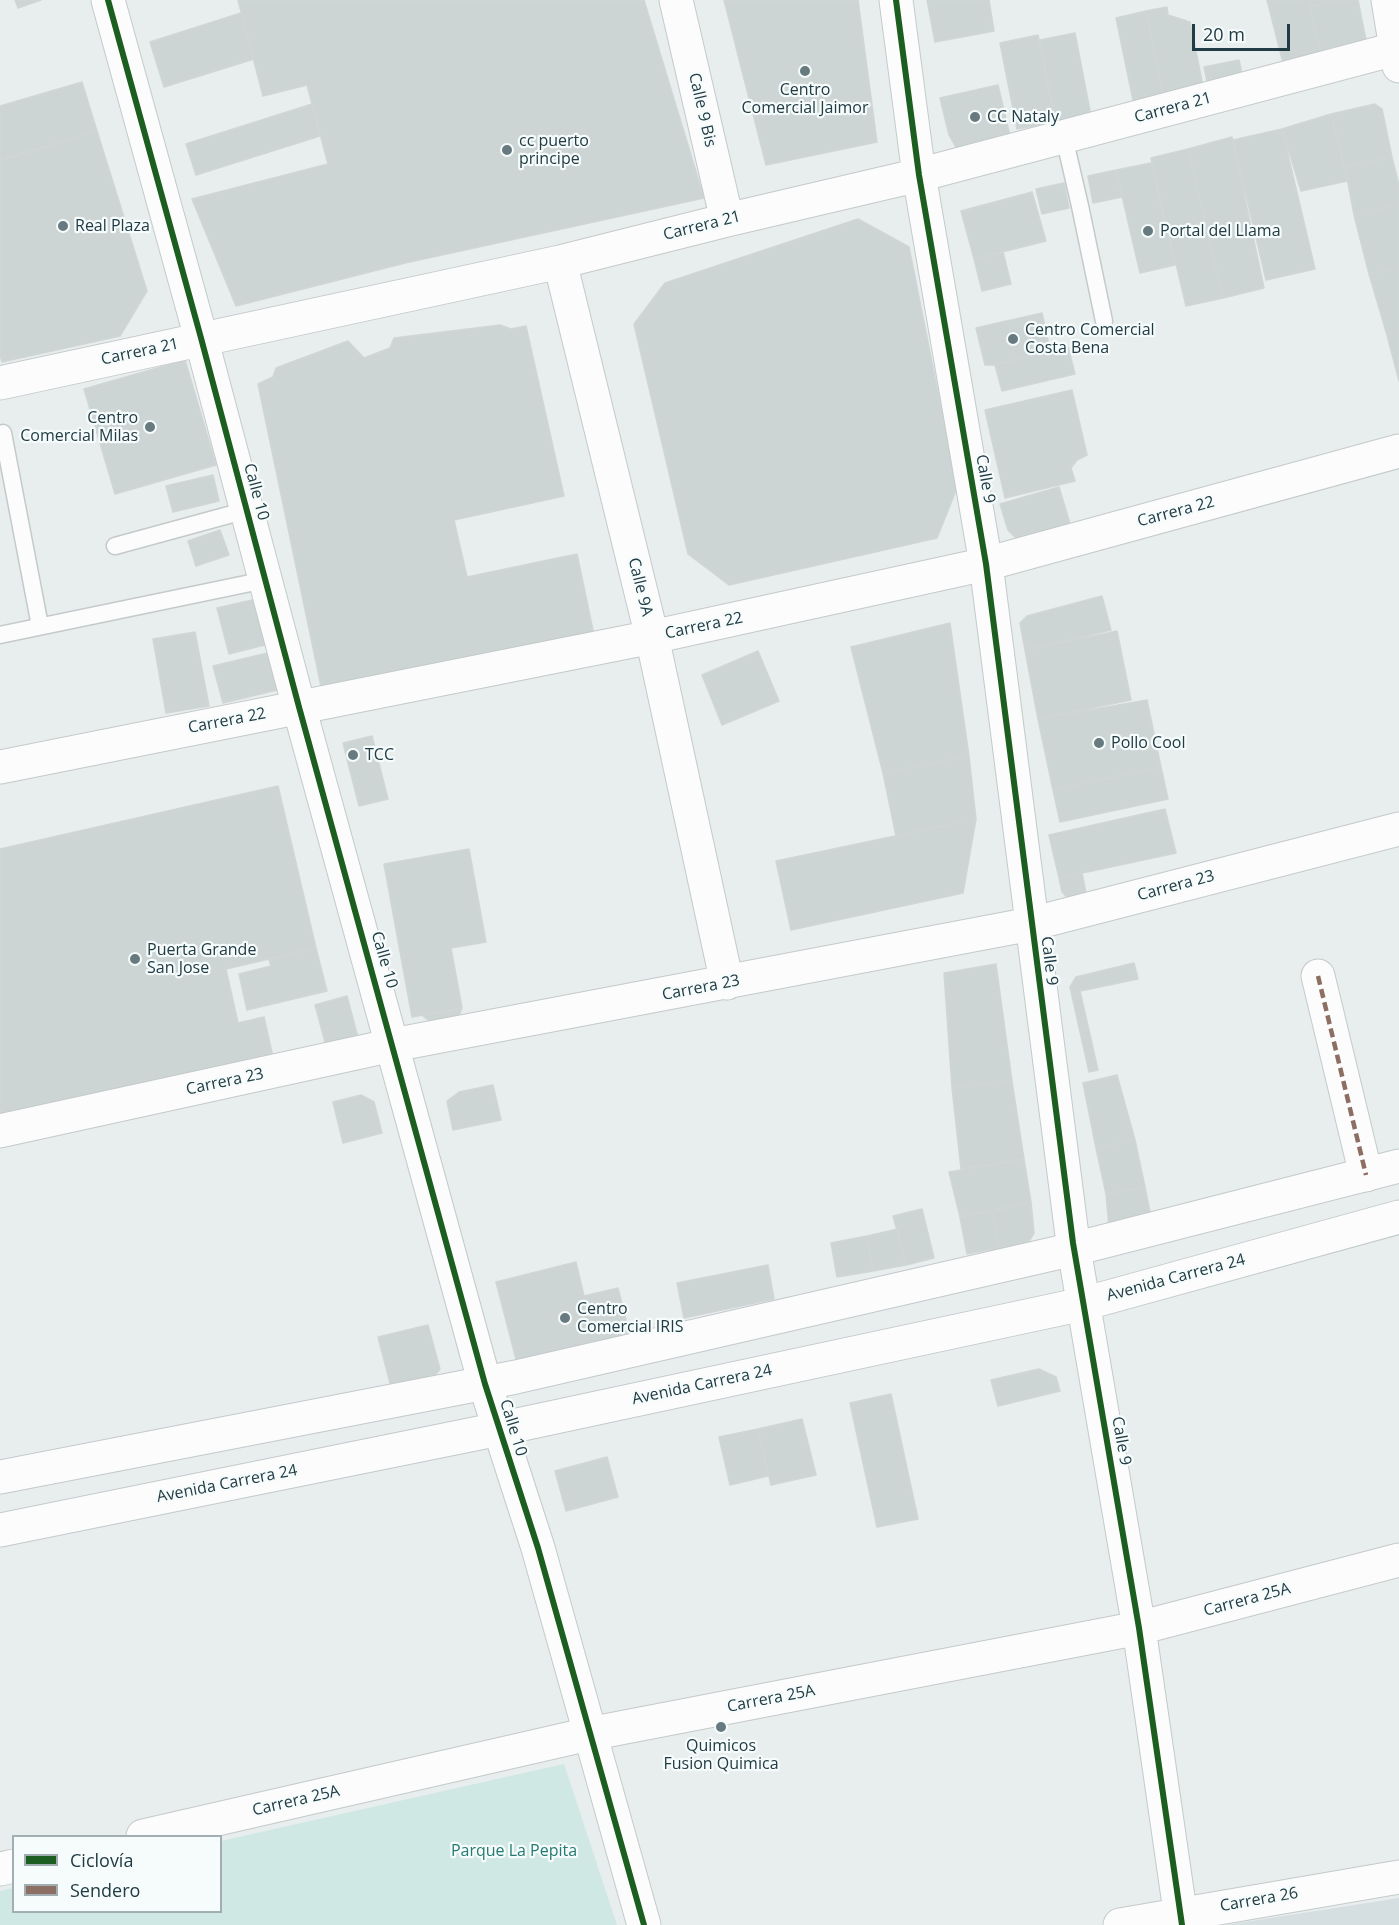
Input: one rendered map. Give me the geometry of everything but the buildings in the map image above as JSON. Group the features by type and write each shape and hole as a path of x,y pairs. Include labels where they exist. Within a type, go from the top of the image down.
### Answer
{"street":[{"name":"Calle 10","path":"108,0 485,1383 538,1548 644,1925"},
{"name":"Calle 9 Bis","path":"676,0 727,220"},
{"name":"Calle 9","path":"896,0 920,175 986,564 1074,1249 1139,1628 1181,1919"},
{"path":"1388,0 1398,55"},
{"name":"Carrera 21","path":"0,383 560,262 920,175 1398,55"},
{"name":"Calle 9A","path":"560,262 652,637 727,983"},
{"name":"Carrera 22","path":"0,767 652,637 986,564 1399,451"},
{"name":"Carrera 23","path":"0,1131 393,1045 1031,924 1399,829"},
{"path":"1318,976 1366,1175"},
{"path":"0,1477 485,1383 1074,1249 1399,1166"},
{"name":"Avenida Carrera 24","path":"0,1530 499,1430 1083,1304 1399,1217"},
{"name":"Carrera 25A","path":"146,1835 590,1734 1139,1628 1399,1560"},
{"name":"Carrera 26","path":"1120,1925 1181,1919 1399,1877"}],"lane":[{"path":"1064,137 1104,321"},
{"path":"3,433 40,626"},
{"path":"115,546 246,510"},
{"path":"0,634 266,580"}],"shaded area":[{"path":"1399,1898 1399,1925 1226,1925"}],"green space":[{"name":"Parque La Pepita","path":"564,1764 617,1925 0,1925 0,1891 12,1888 12,1913 222,1913 222,1841"}],"marked path":[{"path":"1318,976 1366,1175"}],"cycle path":[{"path":"108,0 485,1384 538,1548 644,1925"},
{"path":"896,0 919,175 986,564 1073,1243 1139,1628 1182,1925"}],"place":[{"name":"Centro Comercial Jaimor","path":"805,71"},
{"name":"CC Nataly","path":"975,117"},
{"name":"cc puerto principe","path":"507,150"},
{"name":"Real Plaza","path":"63,226"},
{"name":"Portal del Llama","path":"1148,231"},
{"name":"Centro Comercial Costa Bena","path":"1013,339"},
{"name":"Centro Comercial Milas","path":"150,427"},
{"name":"Pollo Cool","path":"1099,743"},
{"name":"TCC","path":"353,755"},
{"name":"Puerta Grande San Jose","path":"135,959"},
{"name":"Centro Comercial IRIS","path":"565,1318"},
{"name":"Quimicos Fusion Quimica","path":"721,1727"}]}
